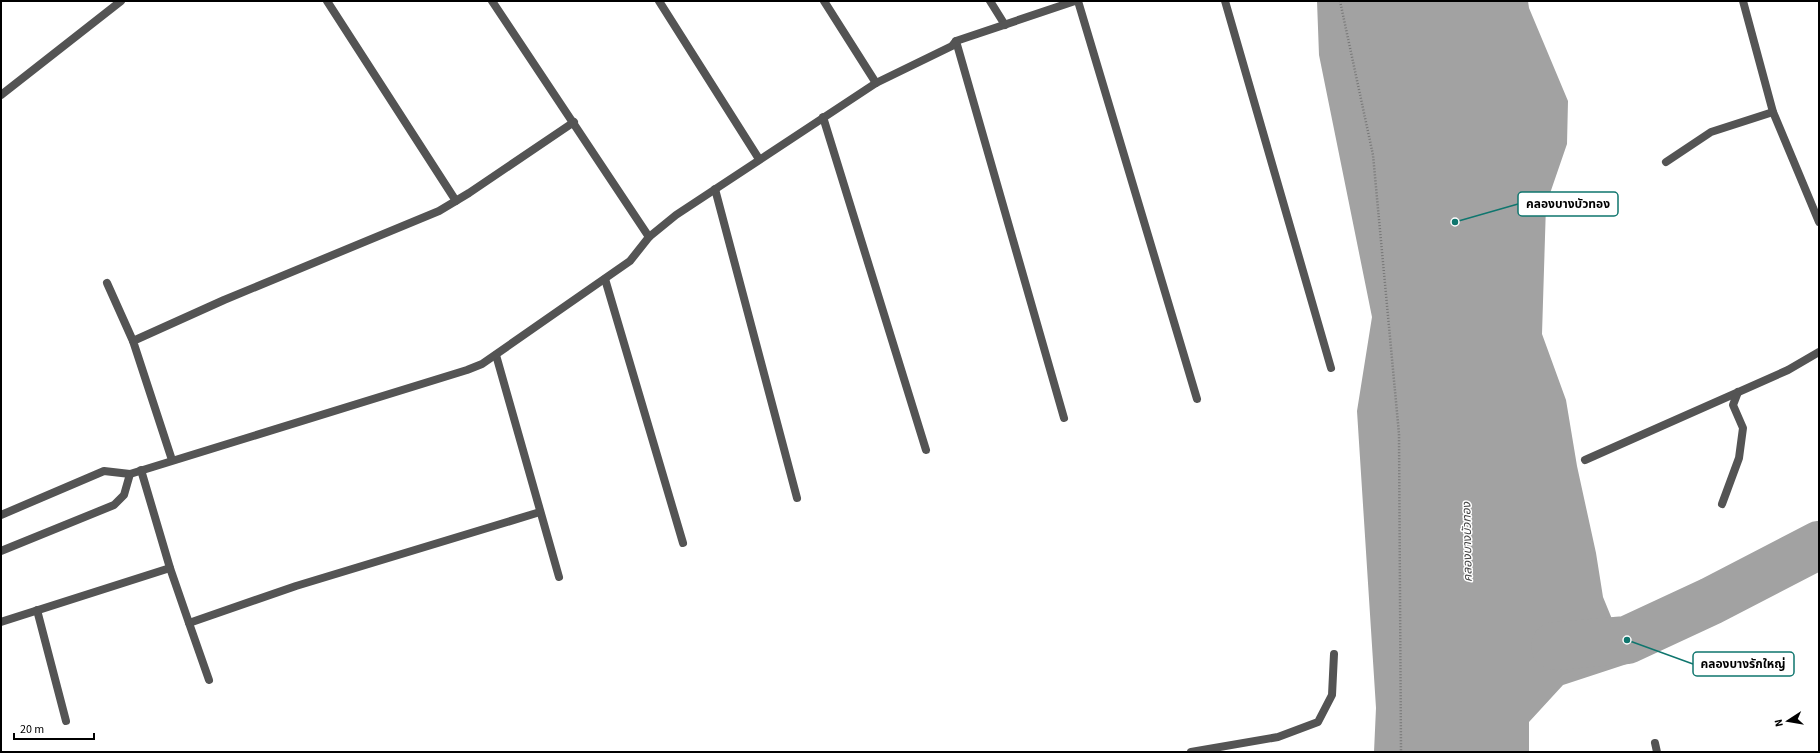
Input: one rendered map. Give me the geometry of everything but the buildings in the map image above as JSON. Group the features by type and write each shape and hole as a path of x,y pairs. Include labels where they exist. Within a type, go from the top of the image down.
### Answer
{"street":[{"path":"1,95 121,1"},
{"path":"327,1 456,201"},
{"path":"492,1 574,122 649,237"},
{"path":"659,1 759,159"},
{"path":"824,1 876,83"},
{"path":"990,1 1005,25"},
{"path":"1,515 104,471 130,474 467,370 496,355 630,261 649,237 676,215 876,83 952,46 956,41 1077,1 1197,398"},
{"path":"1225,1 1331,368"},
{"path":"1743,1 1773,112 1819,222"},
{"path":"956,41 1064,418"},
{"path":"1666,162 1711,132 1773,112"},
{"path":"823,118 926,450"},
{"path":"133,341 224,300 439,211 574,122"},
{"path":"715,189 797,498"},
{"path":"605,279 683,543"},
{"path":"106,283 133,341 172,460"},
{"path":"1585,460 1788,370 1819,352"},
{"path":"496,355 559,576"},
{"path":"1722,504 1739,458 1743,428 1733,405 1738,392"},
{"path":"141,470 170,568 209,680"},
{"path":"1,551 114,505 124,495 130,474"},
{"path":"189,623 296,586 540,512"},
{"path":"1,622 170,568"},
{"path":"37,610 66,721"},
{"path":"1191,752 1278,737 1318,722 1332,695 1334,654"},
{"path":"1655,743 1657,752"}],"path":[{"path":"1340,1 1373,155 1400,434 1401,752"}],"water":[{"path":"1317,1 1528,1 1529,8 1568,101 1567,144 1546,205 1542,334 1566,400 1577,466 1596,553 1603,597 1630,663 1563,685 1529,722 1529,752 1374,752 1376,708 1357,411 1372,317 1319,55"}],"waterway":[{"path":"1555,646 1627,640 1711,601 1819,545"}],"place":[{"name":"คลองบางบัวทอง","path":"1455,222"},
{"name":"คลองบางรักใหญ่","path":"1627,640"}]}
